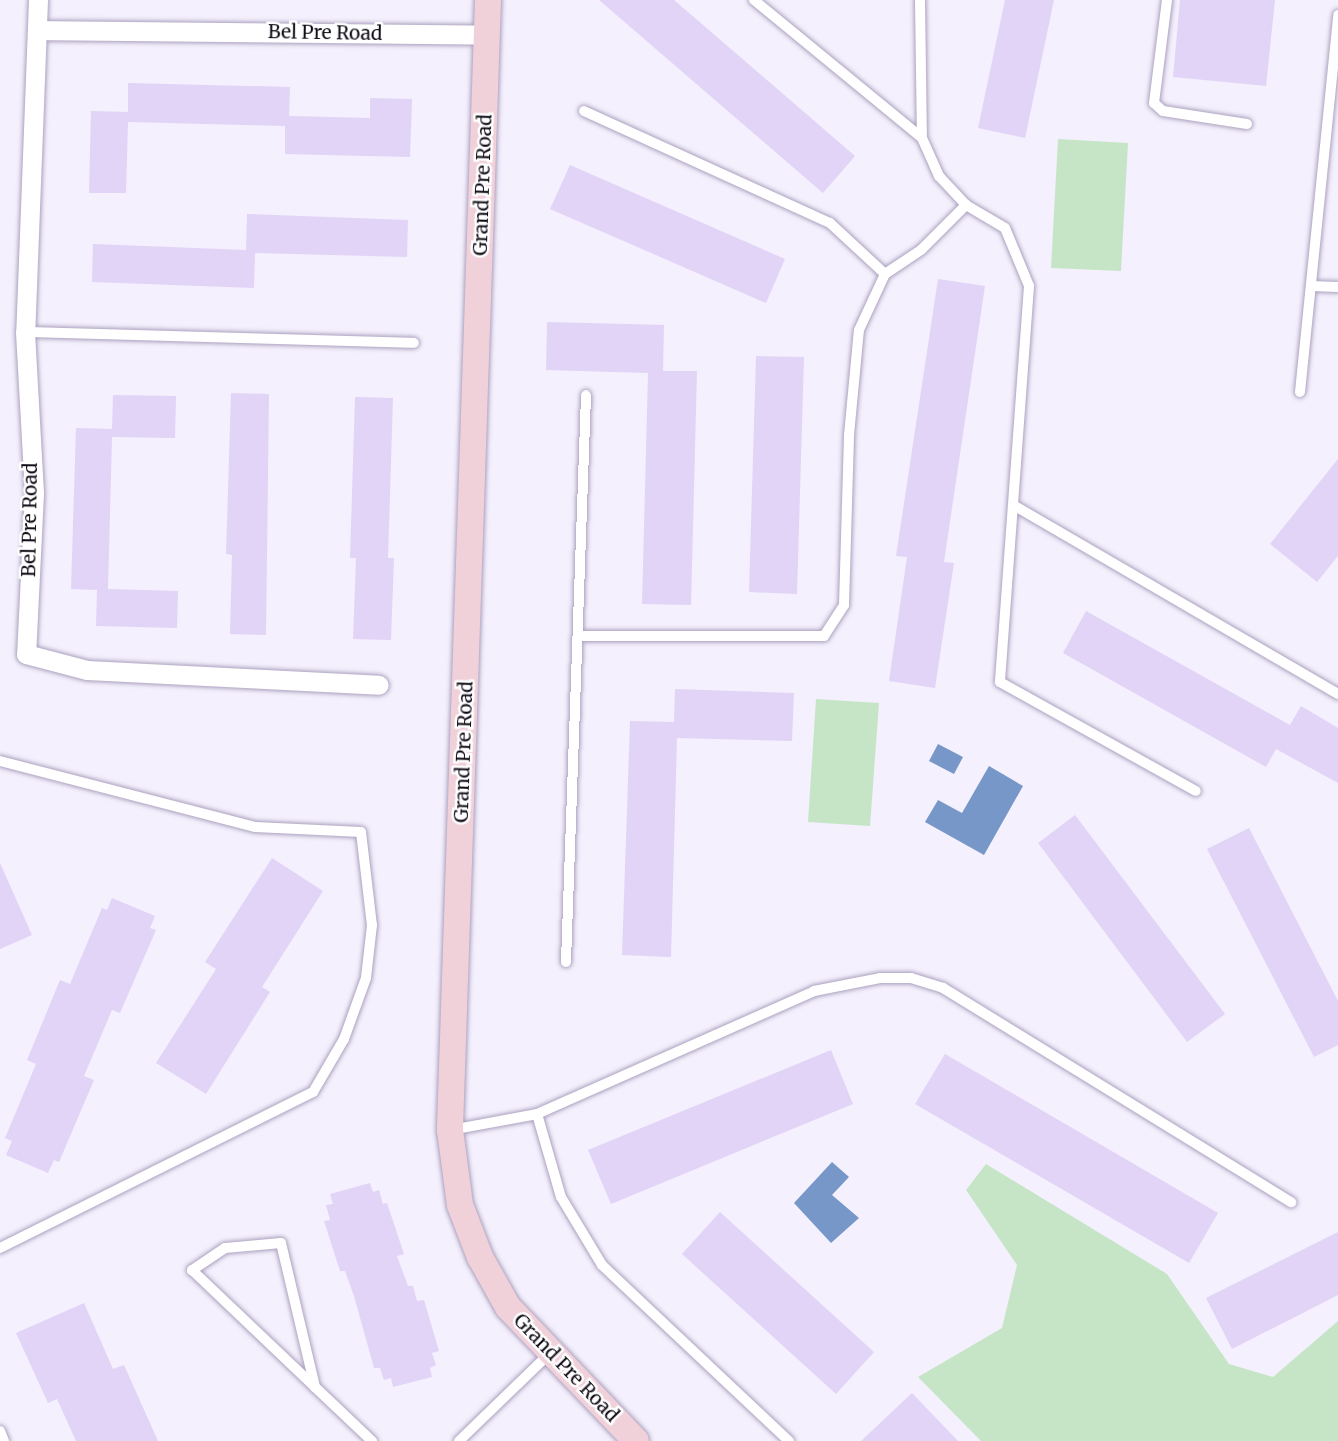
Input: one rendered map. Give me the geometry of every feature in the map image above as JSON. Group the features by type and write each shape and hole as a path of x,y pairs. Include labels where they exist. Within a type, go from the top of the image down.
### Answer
{"street":[{"name":"Bel Pre Road","path":"38,0 25,332 34,493 26,654 87,670 379,685"},
{"name":"Grand Pre Road","path":"488,0 450,1130 460,1206 480,1257 508,1307 636,1441"},
{"name":"Bel Pre Road","path":"37,30 487,35"}],"lane":[{"path":"754,0 922,138"},
{"path":"920,0 922,138 939,176 967,205 1005,228 1029,286 1015,506 1000,682 1196,791"},
{"path":"1167,0 1154,103 1163,111 1247,124"},
{"path":"1300,392 1338,15"},
{"path":"584,111 830,223 885,274"},
{"path":"578,636 824,636 844,605 849,435 859,330 885,274 922,250 967,205"},
{"path":"1311,286 1338,287"},
{"path":"25,332 414,343"},
{"path":"566,962 586,396"},
{"path":"1015,506 1338,694"},
{"path":"0,761 255,827 361,832 372,925 366,978 349,1027 313,1092 0,1248"},
{"path":"450,1130 537,1114 789,1000 880,978 911,978 943,988 1291,1202"},
{"path":"537,1114 561,1197 601,1265 789,1441"},
{"path":"314,1387 281,1243 225,1248 192,1270 314,1387 372,1441"},
{"path":"459,1441 550,1354"},
{"path":"0,1431 4,1441"}],"green space":[{"path":"1058,139 1128,143 1121,271 1051,268"},
{"path":"816,699 879,703 870,826 808,822"},
{"path":"986,1164 1167,1274 1229,1364 1273,1377 1338,1321 1338,1441 981,1441 918,1377 1002,1328 1017,1265 966,1190"}],"water":[{"path":"938,744 963,757 954,774 929,761"},
{"path":"989,766 1023,786 984,855 925,822 938,800 962,813"},
{"path":"832,1162 849,1177 832,1195 859,1218 831,1243 794,1203"}],"building":[{"path":"599,0 674,0 855,156 823,193"},
{"path":"1005,0 1054,0 1025,138 978,128"},
{"path":"1180,0 1275,0 1266,86 1173,77"},
{"path":"128,83 290,87 289,116 370,118 370,98 412,99 410,157 285,154 285,126 128,122 126,193 89,193 91,111 128,112"},
{"path":"570,165 785,259 766,303 550,209"},
{"path":"247,214 408,220 407,257 255,253 254,288 92,282 93,244 246,250"},
{"path":"938,279 985,286 944,562 954,563 935,688 889,681 907,557 896,556"},
{"path":"547,322 664,325 663,371 697,371 691,605 642,604 648,373 546,370"},
{"path":"756,356 804,357 797,594 749,592"},
{"path":"231,393 269,394 266,635 230,634 232,555 226,554"},
{"path":"113,395 176,396 175,438 112,437 108,589 178,591 177,628 96,626 97,590 71,589 76,428 112,429"},
{"path":"355,397 393,398 388,558 394,558 391,640 353,639 356,558 350,558"},
{"path":"1338,459 1338,556 1317,582 1270,544"},
{"path":"1086,611 1290,725 1301,706 1338,728 1338,783 1276,749 1266,767 1063,653"},
{"path":"675,689 794,693 792,741 677,738 671,957 622,955 630,721 674,722"},
{"path":"1075,815 1225,1014 1187,1042 1038,843"},
{"path":"1249,828 1338,1001 1338,1045 1314,1057 1207,849"},
{"path":"272,858 323,891 262,987 270,992 206,1094 156,1063 216,969 205,962"},
{"path":"0,863 32,935 0,949"},
{"path":"112,898 155,916 150,928 156,930 120,1013 112,1010 84,1076 94,1080 59,1162 54,1160 48,1173 6,1155 12,1141 5,1138 36,1064 27,1060 60,980 70,984 102,908 107,910"},
{"path":"831,1050 853,1104 611,1204 588,1150"},
{"path":"945,1054 1218,1213 1189,1263 915,1104"},
{"path":"370,1183 373,1192 379,1190 383,1204 387,1203 404,1254 397,1256 408,1286 413,1286 417,1301 424,1300 439,1351 432,1353 436,1365 430,1368 432,1377 393,1387 391,1378 384,1380 380,1368 374,1368 354,1296 345,1271 340,1271 324,1221 330,1220 326,1205 333,1204 330,1194"},
{"path":"720,1212 874,1352 836,1394 682,1254"},
{"path":"1338,1232 1338,1295 1232,1349 1206,1298"},
{"path":"84,1303 113,1369 124,1365 158,1441 76,1441 57,1399 48,1403 16,1333"},
{"path":"912,1393 958,1441 861,1441"}]}
